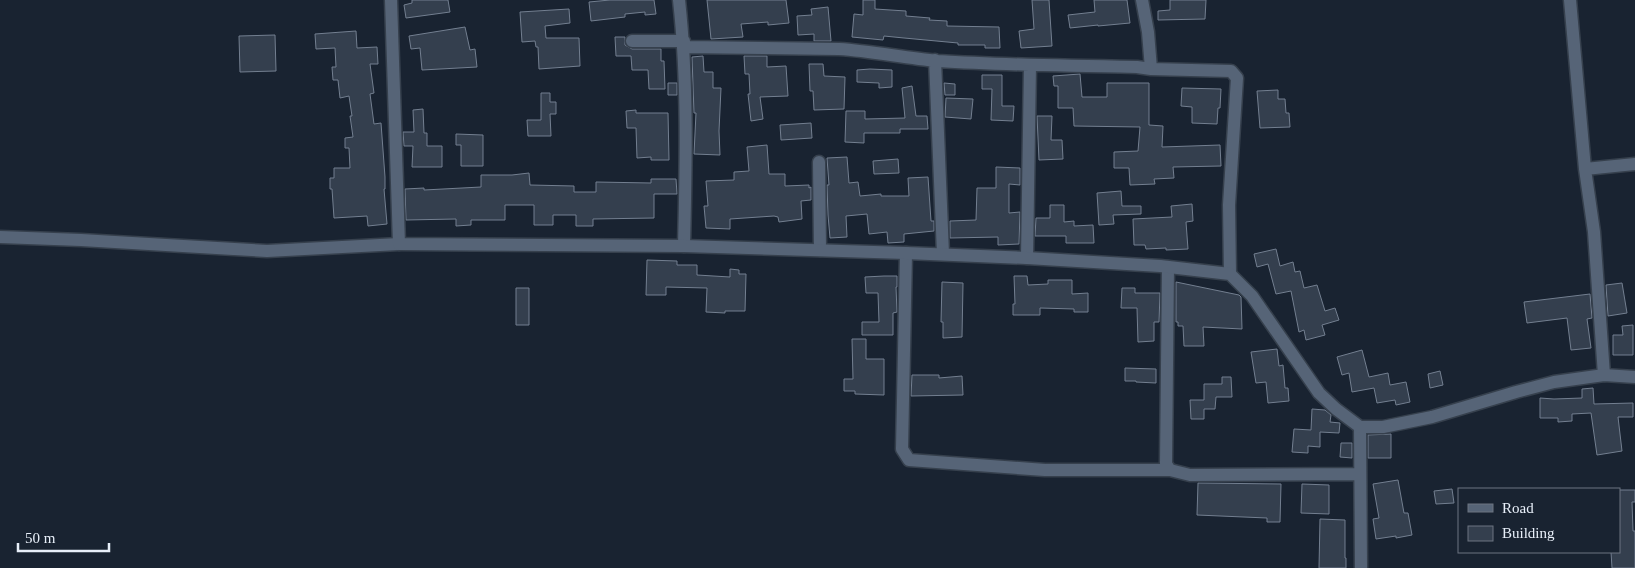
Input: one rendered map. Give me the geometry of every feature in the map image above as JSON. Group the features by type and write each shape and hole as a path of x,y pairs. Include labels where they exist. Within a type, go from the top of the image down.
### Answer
{"street":[{"path":"391,0 398,244"},
{"path":"679,0 684,44 686,130 684,246"},
{"path":"1142,0 1148,32 1151,69"},
{"path":"1570,0 1585,169 1594,232 1604,374"},
{"path":"632,41 861,50 935,60 1030,65 1231,71 1237,78 1230,205 1230,274"},
{"path":"935,60 943,254"},
{"path":"1027,258 1030,65"},
{"path":"819,162 820,250"},
{"path":"1585,169 1635,164"},
{"path":"0,237 266,251 398,244 684,246 820,250 1027,258 1168,267 1230,274 1252,296 1319,393 1360,427 1383,427 1432,417 1554,382 1604,374 1635,377"},
{"path":"906,253 903,318 902,449 909,460 1045,470 1170,470 1190,476 1360,474"},
{"path":"1168,267 1166,464 1170,470"},
{"path":"1360,427 1362,568"}],"building":[{"path":"412,0 448,0 450,12 406,18 404,5 412,3"},
{"path":"654,0 656,14 645,15 645,12 625,14 625,17 591,21 589,2"},
{"path":"707,0 786,0 789,23 768,25 768,22 741,24 743,37 711,39"},
{"path":"863,0 875,0 875,9 906,11 906,16 947,21 947,26 999,27 1000,48 985,48 985,45 958,45 958,43 884,36 883,40 852,37 854,14 863,15"},
{"path":"1032,0 1049,0 1052,46 1021,48 1019,31 1034,29"},
{"path":"1094,0 1127,0 1130,23 1070,28 1068,15 1095,12"},
{"path":"1170,0 1206,0 1205,19 1158,20 1158,11 1170,10"},
{"path":"828,7 831,41 814,41 814,34 798,35 797,16 812,15 811,9"},
{"path":"569,9 570,23 545,26 546,38 579,38 580,66 539,69 538,47 536,47 535,41 522,42 520,12"},
{"path":"465,27 470,50 475,49 477,67 422,70 420,48 411,49 409,36"},
{"path":"356,31 357,48 377,47 378,64 370,64 374,93 370,94 374,124 381,123 387,224 368,226 367,216 334,218 330,178 334,178 334,168 350,168 349,148 345,148 345,138 353,137 350,116 352,116 349,96 340,98 338,80 333,80 332,67 336,67 335,48 316,49 315,34"},
{"path":"275,35 276,71 240,72 239,36"},
{"path":"615,37 625,37 625,45 632,49 661,49 661,61 664,61 665,89 649,89 648,70 632,70 631,56 616,56"},
{"path":"703,56 704,72 713,72 713,88 721,88 720,155 694,154 696,113 694,113 692,57"},
{"path":"744,56 767,56 767,67 786,66 788,96 760,97 763,119 751,121 748,94 750,94 749,74 745,74"},
{"path":"809,64 823,64 824,76 845,77 844,109 814,110 813,91 810,91"},
{"path":"857,70 892,70 892,87 879,88 879,83 857,82"},
{"path":"1080,74 1082,97 1107,97 1107,83 1149,83 1149,125 1163,126 1162,147 1220,145 1221,166 1173,167 1174,178 1154,179 1155,184 1130,185 1129,168 1114,168 1114,152 1138,151 1140,127 1074,126 1073,108 1058,108 1058,86 1054,86 1053,76"},
{"path":"982,75 1002,75 1002,106 1014,106 1013,121 991,120 992,89 982,89"},
{"path":"668,83 677,83 677,95 668,95"},
{"path":"944,83 955,84 955,95 945,95"},
{"path":"912,86 916,116 927,116 928,129 900,129 900,133 864,133 864,143 845,142 846,111 865,111 865,119 905,118 902,88"},
{"path":"1182,88 1221,89 1217,124 1192,123 1192,107 1181,106"},
{"path":"1278,90 1278,99 1285,99 1290,127 1260,128 1257,91"},
{"path":"541,93 550,93 550,102 556,102 556,114 550,114 551,136 528,136 527,120 541,120"},
{"path":"946,98 973,99 971,119 945,117"},
{"path":"423,109 424,133 427,133 427,146 442,146 442,167 412,167 413,146 404,146 403,132 414,132 413,110"},
{"path":"636,110 636,113 668,113 669,160 651,160 651,157 637,158 636,128 627,128 626,111"},
{"path":"1037,116 1052,116 1051,140 1062,140 1063,159 1039,160"},
{"path":"811,123 812,138 781,140 780,125"},
{"path":"456,134 483,135 483,166 461,166 461,145 456,145"},
{"path":"767,145 769,174 785,174 785,186 809,185 809,188 811,187 811,200 801,201 802,219 779,222 778,217 774,216 730,219 730,229 706,228 704,206 708,206 706,181 734,180 734,172 749,171 747,147"},
{"path":"847,157 849,183 858,182 860,196 881,194 881,196 909,196 908,178 928,177 931,221 934,221 934,231 904,234 904,242 888,243 887,232 869,234 867,214 846,216 847,237 830,238 827,158"},
{"path":"898,159 899,173 874,174 873,161"},
{"path":"996,167 1020,168 1020,185 1009,184 1009,213 1020,212 1019,244 998,245 998,237 950,238 950,221 976,220 977,188 996,188"},
{"path":"529,173 530,185 574,186 574,192 596,192 596,182 651,183 651,179 676,179 677,194 654,194 654,218 593,219 593,226 576,226 576,215 553,215 553,225 534,225 534,205 505,205 505,220 471,220 471,225 456,226 456,219 406,220 405,189 481,187 481,175"},
{"path":"1121,191 1122,206 1141,206 1141,214 1113,215 1114,224 1099,225 1097,193"},
{"path":"1192,204 1193,221 1186,222 1188,249 1146,249 1145,245 1134,245 1133,219 1172,217 1171,206"},
{"path":"1050,205 1064,205 1064,222 1074,221 1074,226 1093,225 1094,243 1066,243 1066,236 1035,236 1036,218 1050,218"},
{"path":"1276,249 1280,266 1293,262 1295,272 1300,271 1304,288 1317,285 1325,311 1335,308 1339,320 1322,325 1325,335 1306,340 1304,330 1299,332 1291,291 1276,294 1268,264 1257,267 1254,254"},
{"path":"647,260 677,261 677,265 697,265 697,275 730,277 730,269 739,270 739,274 746,274 745,311 706,312 707,288 666,287 666,295 646,295"},
{"path":"897,276 897,312 893,313 893,335 862,335 862,322 879,322 878,293 866,293 865,277"},
{"path":"1014,276 1027,276 1028,285 1048,284 1048,280 1072,280 1072,294 1088,293 1088,312 1074,312 1074,309 1040,308 1040,315 1013,315 1013,304 1015,304"},
{"path":"942,282 963,283 962,337 943,338 943,322 941,322"},
{"path":"1176,282 1239,295 1241,297 1242,329 1203,327 1204,346 1184,346 1183,326 1178,326 1178,322 1176,322"},
{"path":"1622,283 1627,313 1608,316 1606,285"},
{"path":"516,288 529,288 529,325 516,325"},
{"path":"1122,288 1135,288 1135,293 1160,293 1159,322 1154,322 1154,341 1138,342 1137,308 1121,308"},
{"path":"1590,294 1592,318 1587,319 1591,348 1571,350 1567,318 1527,323 1524,302"},
{"path":"1633,325 1633,355 1613,355 1613,335 1623,335 1622,326"},
{"path":"852,339 866,339 866,359 884,359 884,395 855,394 855,391 844,391 844,379 853,379"},
{"path":"1277,349 1279,366 1283,365 1285,388 1288,388 1289,401 1268,403 1266,382 1256,383 1251,352"},
{"path":"1362,350 1369,377 1388,373 1390,385 1406,382 1410,402 1396,405 1395,400 1377,403 1374,388 1352,392 1349,373 1342,375 1337,357"},
{"path":"1125,368 1156,369 1156,383 1125,381"},
{"path":"1440,371 1443,385 1430,388 1428,374"},
{"path":"912,375 939,375 939,378 962,376 963,395 911,396"},
{"path":"1222,377 1231,377 1232,397 1216,397 1215,409 1204,409 1204,419 1191,419 1190,400 1204,400 1204,384 1222,384"},
{"path":"1593,388 1594,404 1633,403 1633,417 1618,417 1622,451 1597,455 1591,413 1572,414 1572,421 1558,422 1558,418 1540,418 1540,398 1582,398 1582,389"},
{"path":"1312,409 1325,410 1331,415 1330,422 1340,423 1339,433 1320,432 1320,447 1308,446 1308,453 1292,452 1294,429 1311,430"},
{"path":"1391,434 1391,458 1368,458 1368,435"},
{"path":"1341,443 1352,443 1352,458 1340,457"},
{"path":"1398,480 1404,513 1408,513 1412,535 1376,539 1373,519 1379,518 1373,484"},
{"path":"1198,483 1281,484 1280,522 1267,522 1267,518 1197,515"},
{"path":"1302,484 1329,485 1329,514 1301,513"},
{"path":"1452,489 1454,503 1436,504 1434,491"},
{"path":"1620,490 1635,490 1635,502 1632,502 1633,531 1635,531 1635,568 1612,568 1611,553 1620,553"},
{"path":"1320,519 1345,520 1346,568 1319,568"}]}
